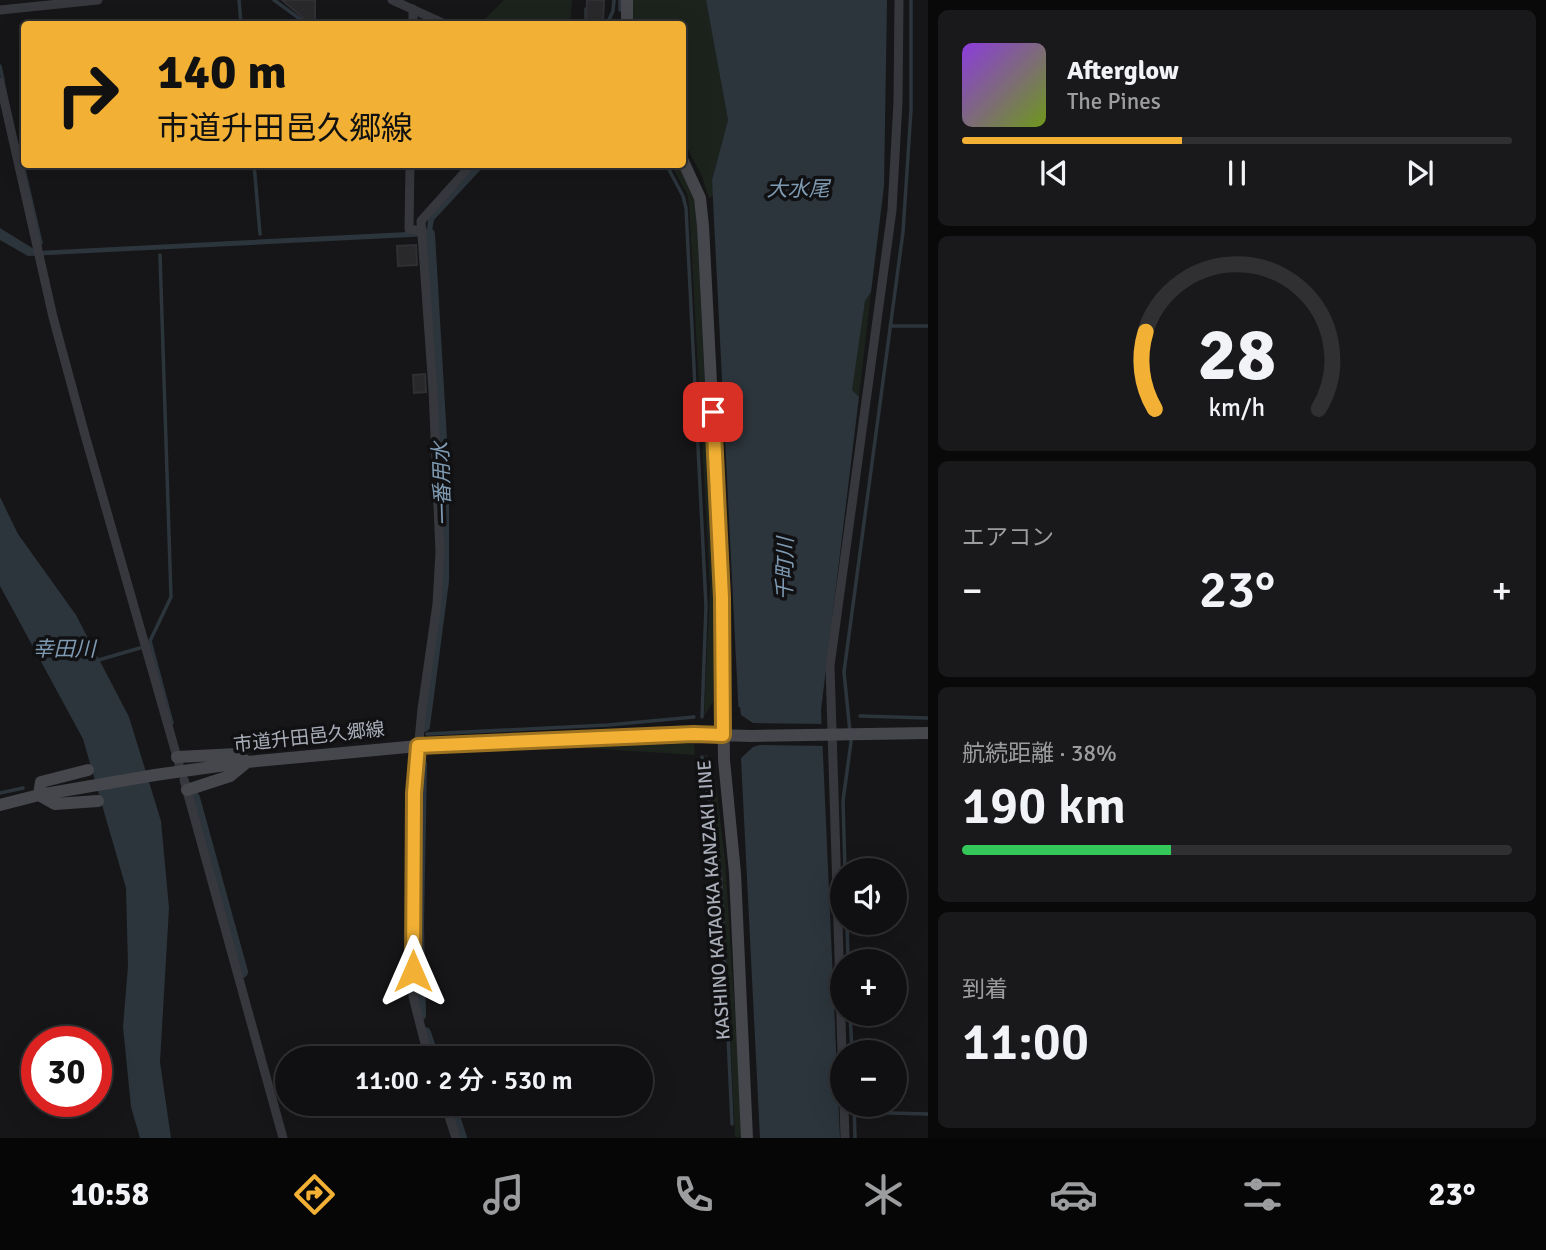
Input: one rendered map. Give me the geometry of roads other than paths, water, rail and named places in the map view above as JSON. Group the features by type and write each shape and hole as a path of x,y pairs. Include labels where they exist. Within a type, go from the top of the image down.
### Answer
{"street":[{"path":"0,10 98,0"},
{"path":"392,0 439,21"},
{"path":"627,0 627,21"},
{"path":"842,1040 831,769 833,735 830,666 892,210 898,102 899,0"},
{"path":"413,9 413,21"},
{"path":"0,82 39,253 85,435 178,761 237,754 247,762 230,776 185,785 283,1138"},
{"path":"410,168 409,229 422,234"},
{"path":"426,1046 413,997 414,793 437,604 440,552 433,389 421,221 468,168"},
{"name":"KASHINO KATAOKA KANZAKI LINE","path":"686,168 700,198 703,226 730,736 747,1138"},
{"name":"市道升田邑久郷線","path":"39,795 247,762 418,746 694,734 730,736 928,733"},
{"path":"39,795 41,782 88,770"},
{"path":"0,805 39,795 55,804 98,801"},
{"path":"448,1116 456,1138"},
{"path":"844,1117 845,1138"}],"water":[{"name":"大水尾","path":"706,0 887,0 884,186 871,292 865,301 852,390 859,397 821,710 832,949 830,1026 835,1026 836,1040 830,1040 830,1117 839,1117 840,1138 760,1138 712,180 728,120"},
{"path":"474,168 482,168 434,220 431,236 28,256 0,240 0,228 37,251 427,231 428,219"},
{"name":"幸田川","path":"0,497 18,534 76,615 129,717 161,821 169,908 160,1062 171,1138 140,1138 131,1107 123,1027 128,966 126,888 83,739 0,586"}],"waterway":[{"path":"239,0 241,21"},
{"path":"274,0 303,21"},
{"path":"608,21 614,0"},
{"path":"620,0 620,10"},
{"path":"845,858 843,801 851,742 844,672 903,232 911,110 911,0"},
{"path":"586,9 586,21"},
{"path":"0,66 3,80"},
{"path":"254,168 260,234"},
{"path":"668,168 683,196 686,208 706,606 702,717"},
{"path":"24,170 41,243"},
{"name":"一番用水","path":"424,726 443,581 443,473 429,234"},
{"path":"160,255 171,597 150,641 172,723"},
{"path":"890,326 928,326"},
{"path":"95,661 140,648"},
{"path":"860,716 928,718"},
{"path":"427,734 608,725 694,717"},
{"path":"702,757 721,877 732,1124"},
{"name":"一番用水","path":"420,1015 418,925 421,764"},
{"path":"0,793 23,788"},
{"path":"194,798 242,972"},
{"path":"847,935 848,949"},
{"path":"851,1026 851,1040"},
{"name":"一番用水","path":"425,1033 430,1046"},
{"path":"907,1113 928,1114"},
{"name":"一番用水","path":"454,1116 461,1138"},
{"path":"854,1117 855,1138"}],"water label":[{"name":"千町川","path":"785,569"}]}
